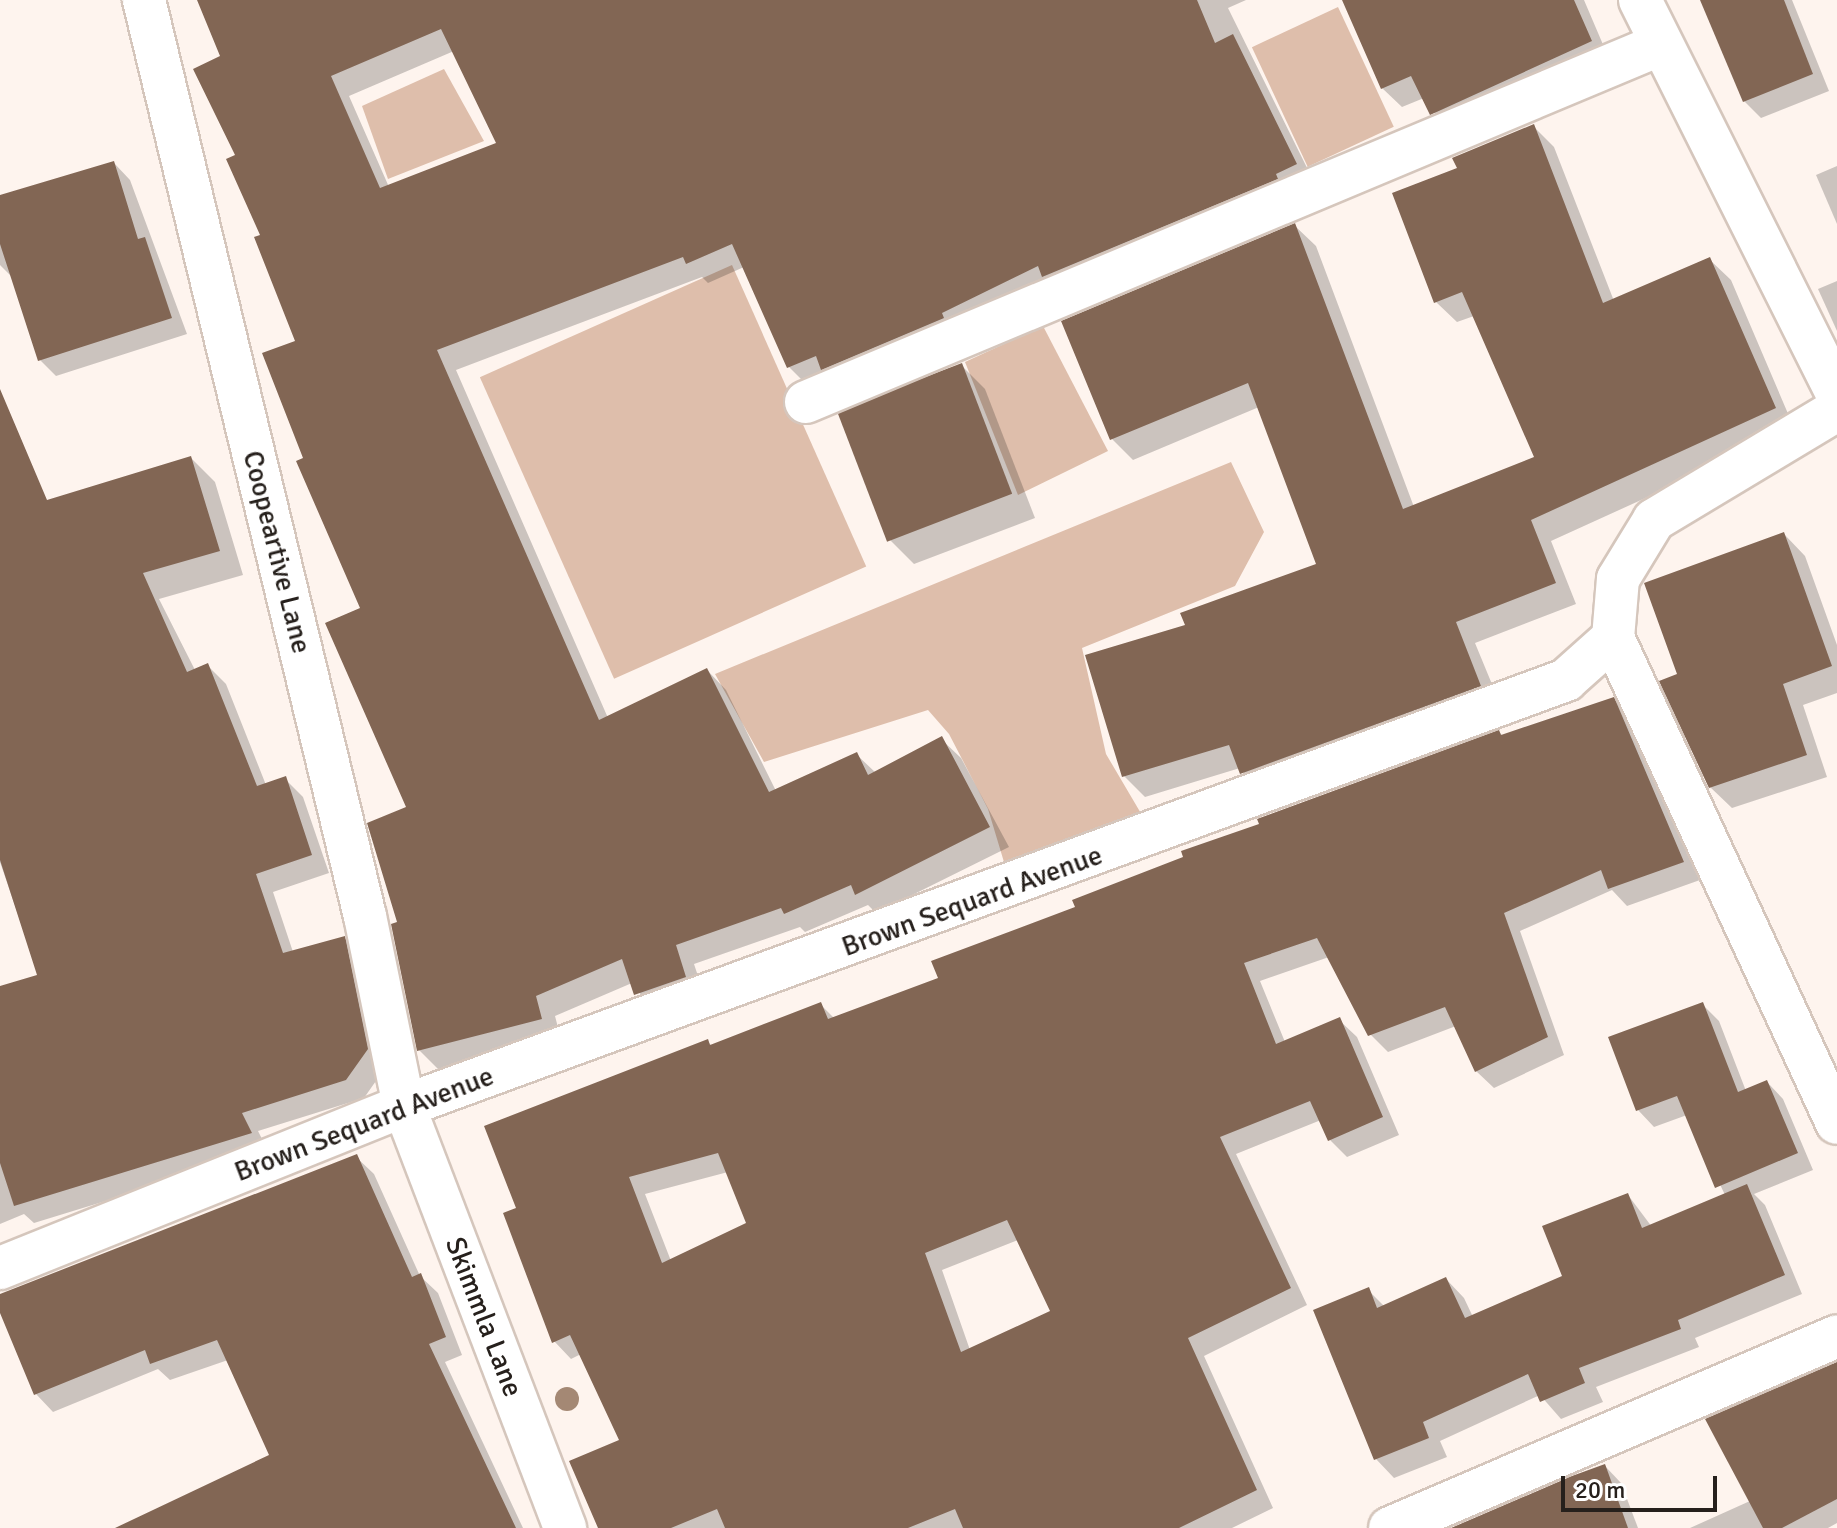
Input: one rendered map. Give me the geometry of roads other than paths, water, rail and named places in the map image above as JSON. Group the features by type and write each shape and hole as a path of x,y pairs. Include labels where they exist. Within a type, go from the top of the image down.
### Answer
{"street":[{"name":"Coopeartive Lane","path":"144,0 361,901 404,1106"},
{"path":"1640,0 1659,45 1837,394"},
{"path":"806,402 1659,45"},
{"path":"1837,410 1654,520 1618,579 1613,638 1837,1123"},
{"name":"Brown Sequard Avenue","path":"0,1268 404,1106 1566,680 1613,638"},
{"name":"Skimmla Lane","path":"404,1106 565,1528"},
{"path":"1390,1528 1837,1336"}]}
